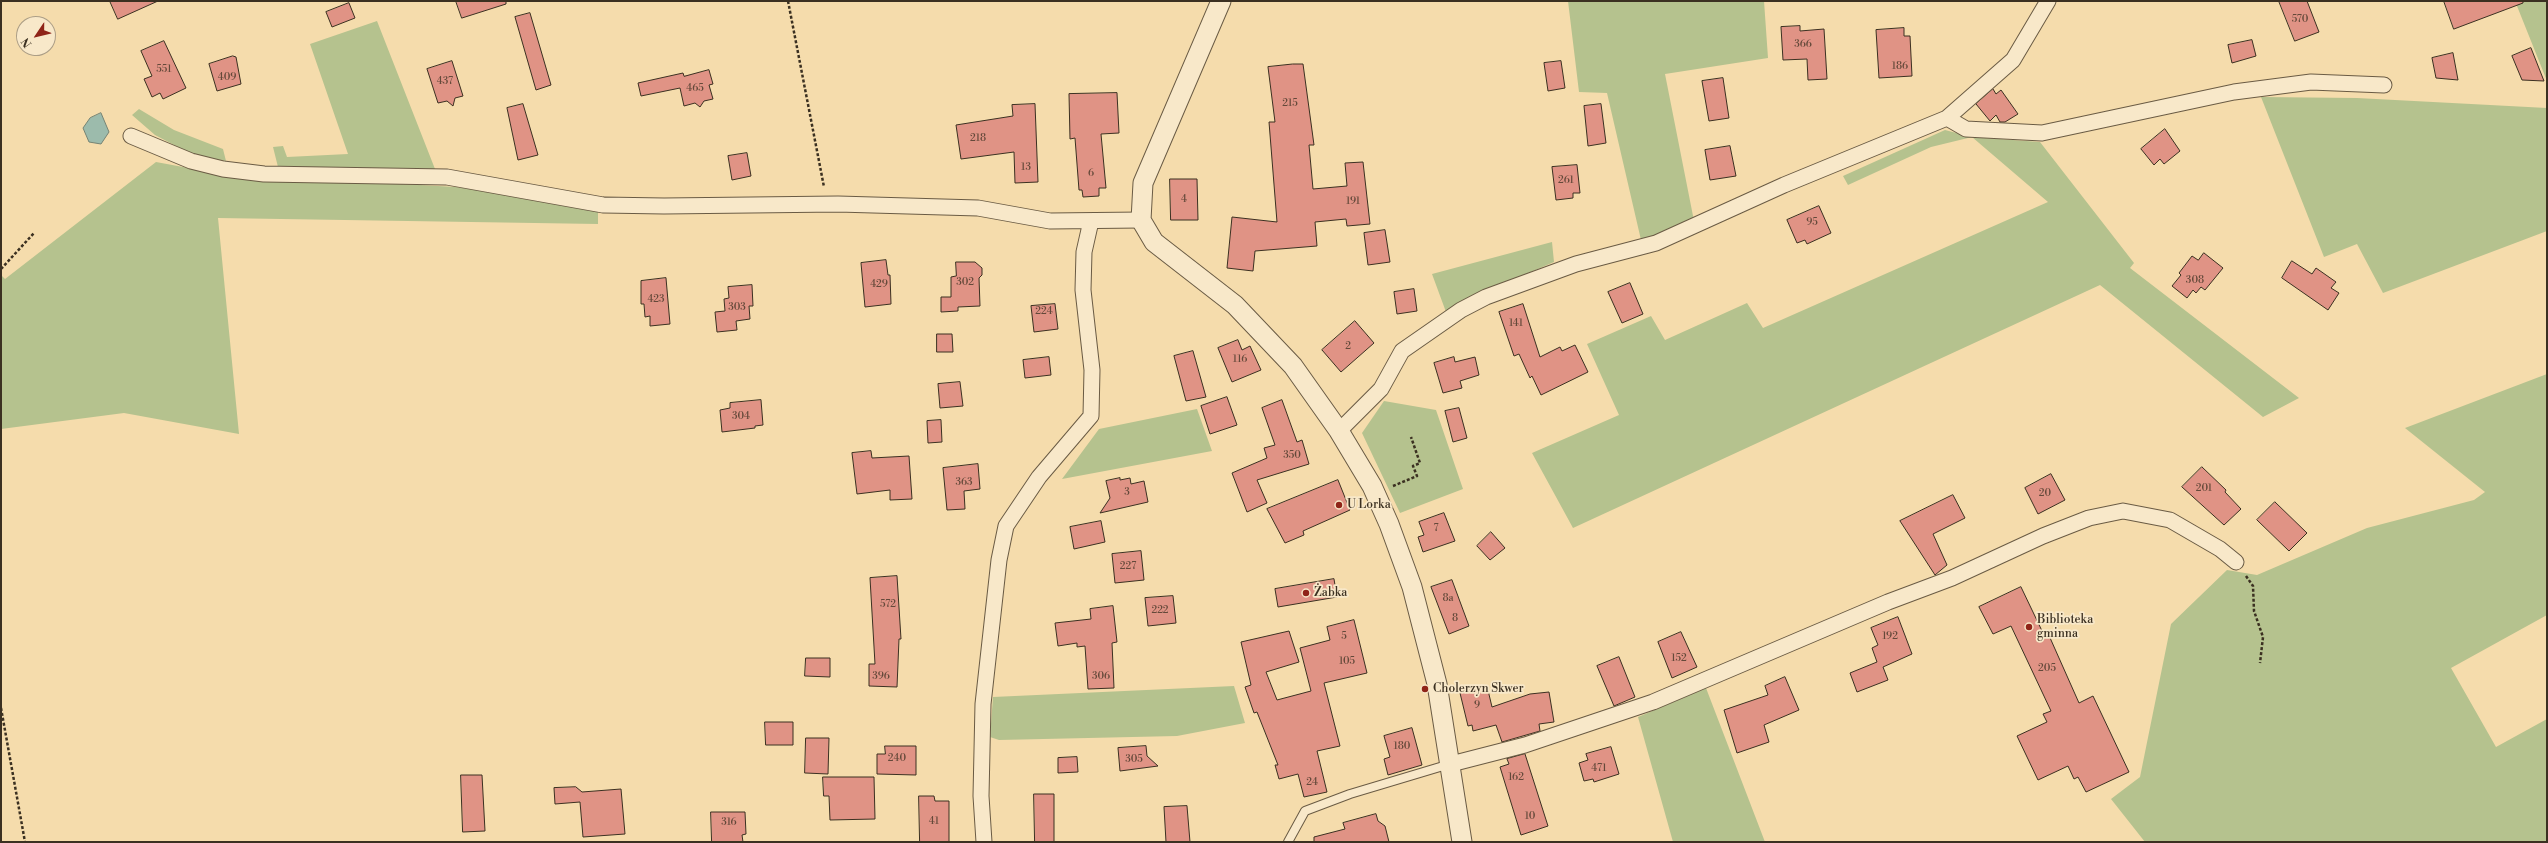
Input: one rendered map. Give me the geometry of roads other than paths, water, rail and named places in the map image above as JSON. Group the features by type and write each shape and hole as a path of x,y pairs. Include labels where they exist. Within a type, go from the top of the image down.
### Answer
{"street":[{"path":"1221,1 1143,183 1141,220 1154,242 1235,305 1293,366 1339,431 1375,491 1412,587 1437,684 1451,764 1462,842"},
{"path":"1339,431 1381,389 1402,351 1461,310 1486,297 1576,264 1656,243 1784,185 1947,118 2013,60 2048,1"},
{"path":"1947,118 1966,129 2042,133 2234,92 2310,82 2384,85"},
{"path":"131,136 191,161 224,169 264,174 447,177 603,205 664,206 827,204 978,208 1050,221 1141,220"},
{"path":"984,842 982,796 982,704 999,560 1006,526 1039,477 1090,416 1092,370 1084,282 1084,252 1092,221"},
{"path":"1451,764 1525,745 1653,702 1888,602 1952,578 2044,536 2089,518 2123,511 2170,520 2220,549 2236,562"}],"lane":[{"path":"1288,842 1305,811 1350,794 1451,764"}],"place":[{"name":"U Lorka","path":"1339,505"},
{"name":"Żabka","path":"1306,593"},
{"name":"Biblioteka gminna","path":"2029,627"},
{"name":"Cholerzyn Skwer","path":"1425,689"}]}
